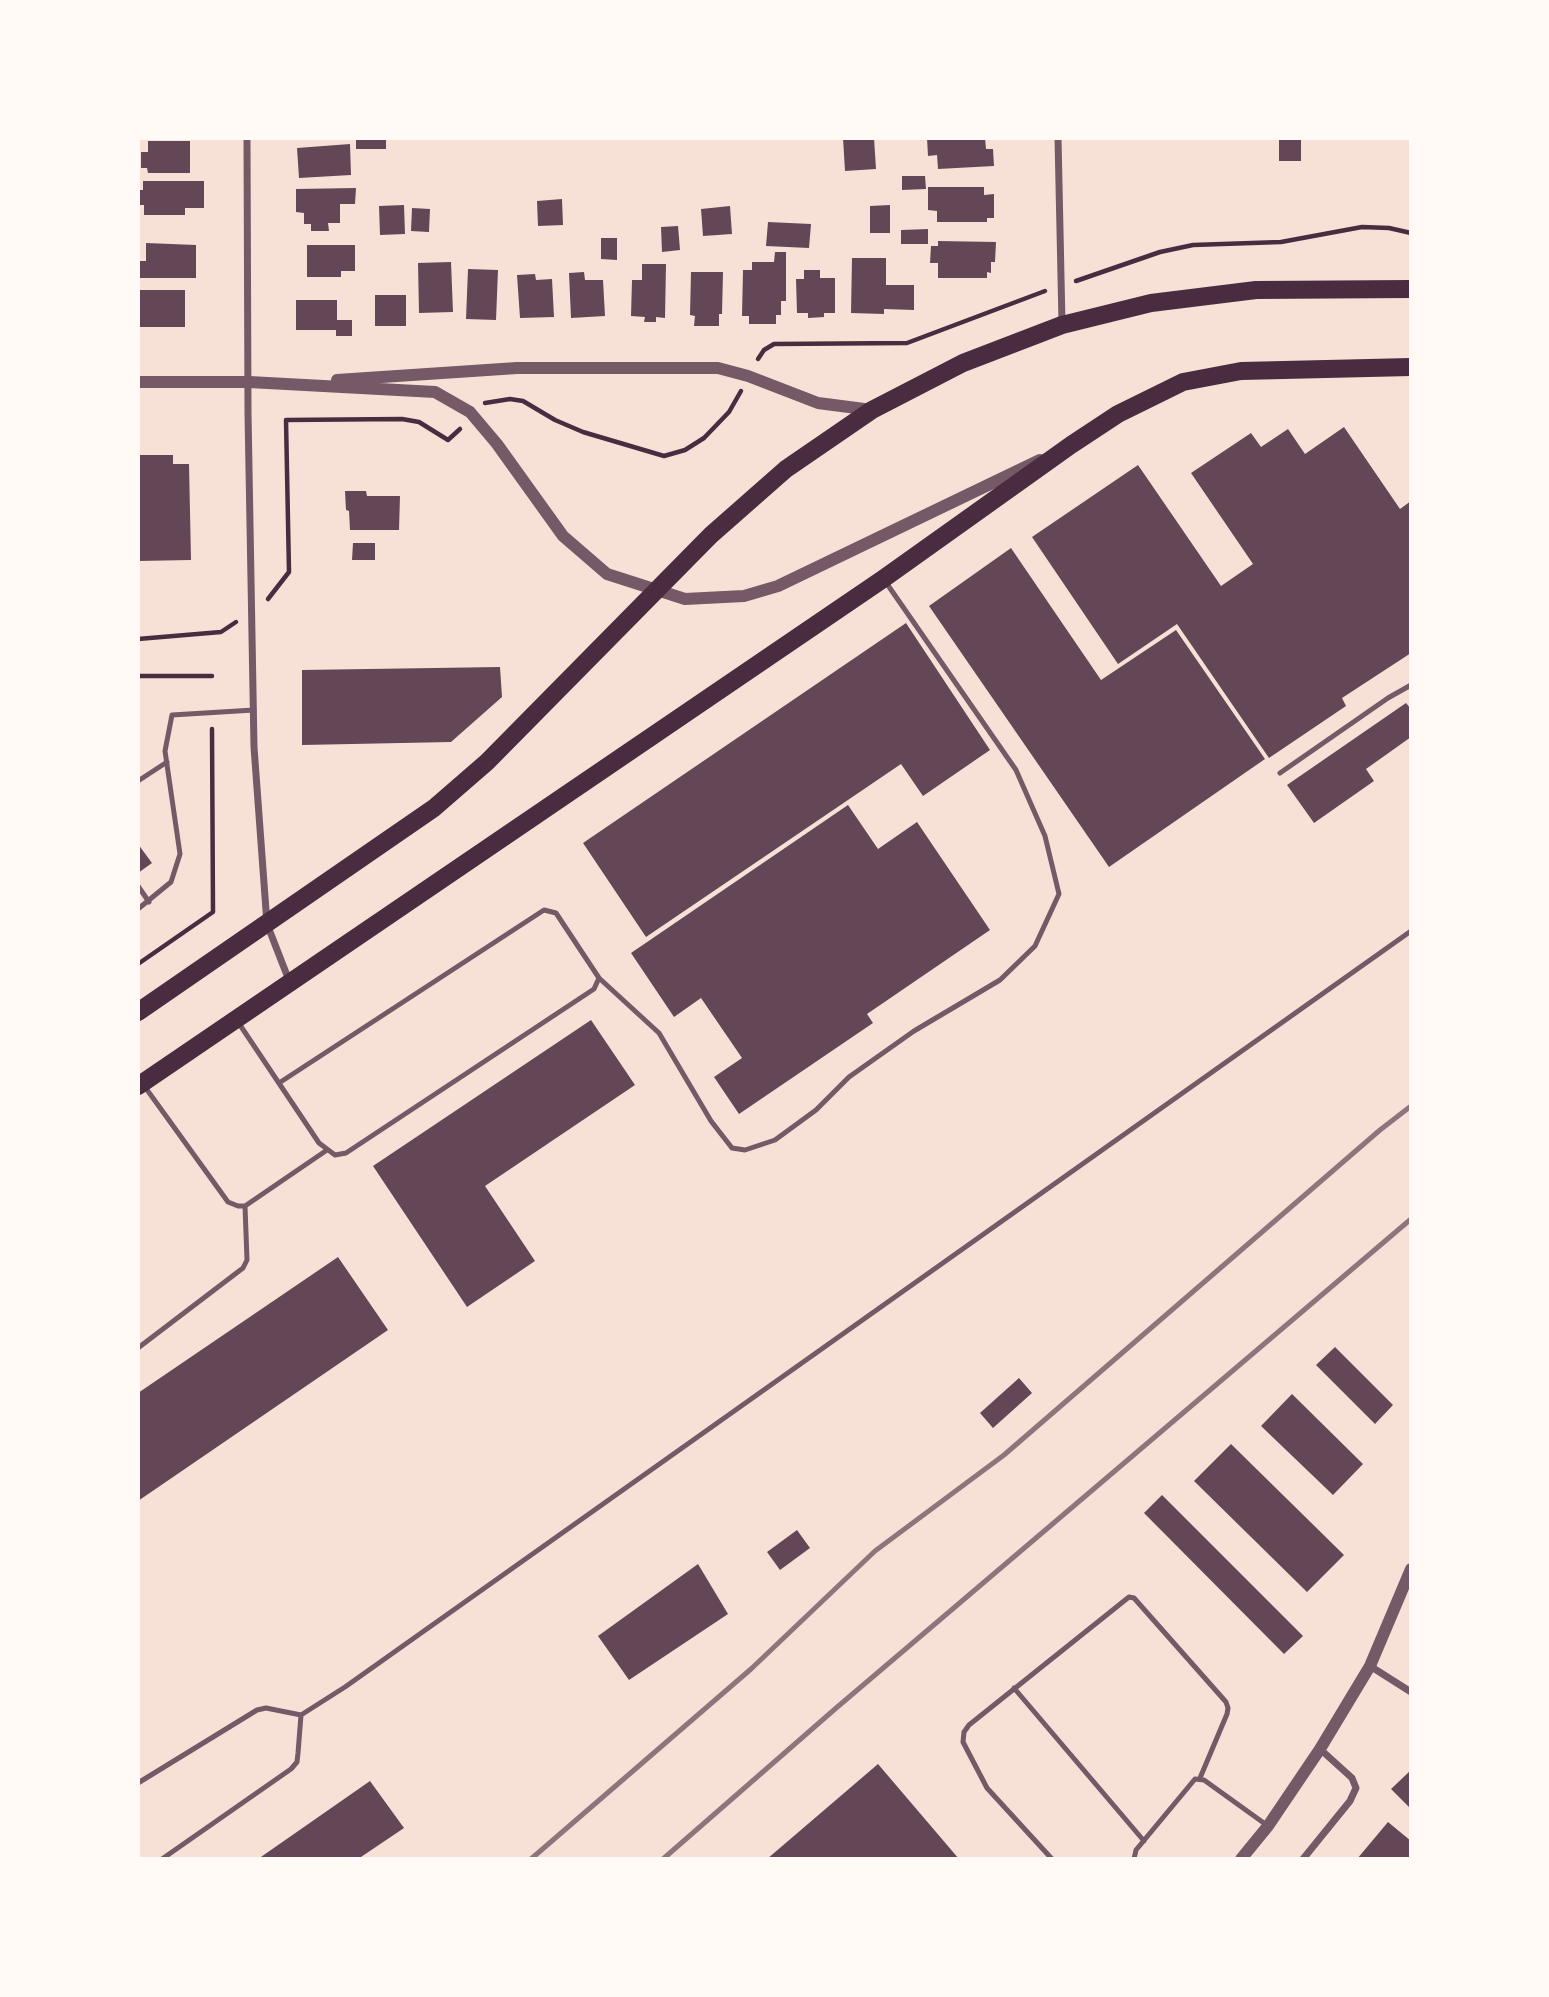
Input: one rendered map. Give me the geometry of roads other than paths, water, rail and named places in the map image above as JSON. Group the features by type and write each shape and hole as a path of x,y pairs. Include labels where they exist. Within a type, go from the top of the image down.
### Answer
{"main road":[{"path":"138,1012 434,808 487,762 711,535 786,469 872,410 963,363 1062,325 1151,303 1256,290 1411,289"},
{"path":"140,1085 883,579 1118,414 1182,382 1241,371 1411,368"}],"street":[{"path":"247,138 254,747 267,924 290,983"},
{"path":"1058,138 1062,325"},
{"path":"284,383 517,368 718,369 748,376 818,402 872,410"},
{"path":"138,382 284,383 435,392 470,412 497,444 563,536 607,574 685,599 744,596 778,586 1071,445"},
{"path":"1241,1859 1268,1826 1320,1749 1370,1666 1411,1569"},
{"path":"1370,1666 1411,1692"},
{"path":"1303,1859 1350,1801 1356,1788 1352,1778 1320,1749"}],"lane":[{"path":"279,1083 544,910 556,913 599,978 659,1033 711,1121 732,1148 745,1150 775,1140 816,1110 849,1077 914,1031 1000,980 1035,946 1059,894 1045,836 1016,770 883,579"},
{"path":"1280,773 1411,685"},
{"path":"138,909 171,882 180,854 165,751 172,715 254,710"},
{"path":"138,781 167,762"},
{"path":"138,886 149,902"},
{"path":"138,1783 257,1710 266,1708 301,1715 345,1687 1411,931"},
{"path":"236,1019 319,1143 335,1155 346,1153 594,989 599,978"},
{"path":"140,1085 228,1202 238,1206 245,1206 327,1150"},
{"path":"138,1348 243,1268 247,1260 245,1206"},
{"path":"1052,1859 987,1788 963,1742 964,1732 969,1724 1129,1597 1134,1598 1226,1702 1227,1714 1200,1778"},
{"path":"1014,1688 1144,1840"},
{"path":"162,1859 291,1769 297,1762 301,1715"},
{"path":"1134,1859 1136,1850 1144,1840 1195,1779 1200,1778"},
{"path":"1200,1778 1268,1826"}],"railway":[{"path":"531,1859 751,1669 875,1551 1004,1455 1411,1106"},
{"path":"663,1859 835,1709 1411,1219"}]}
